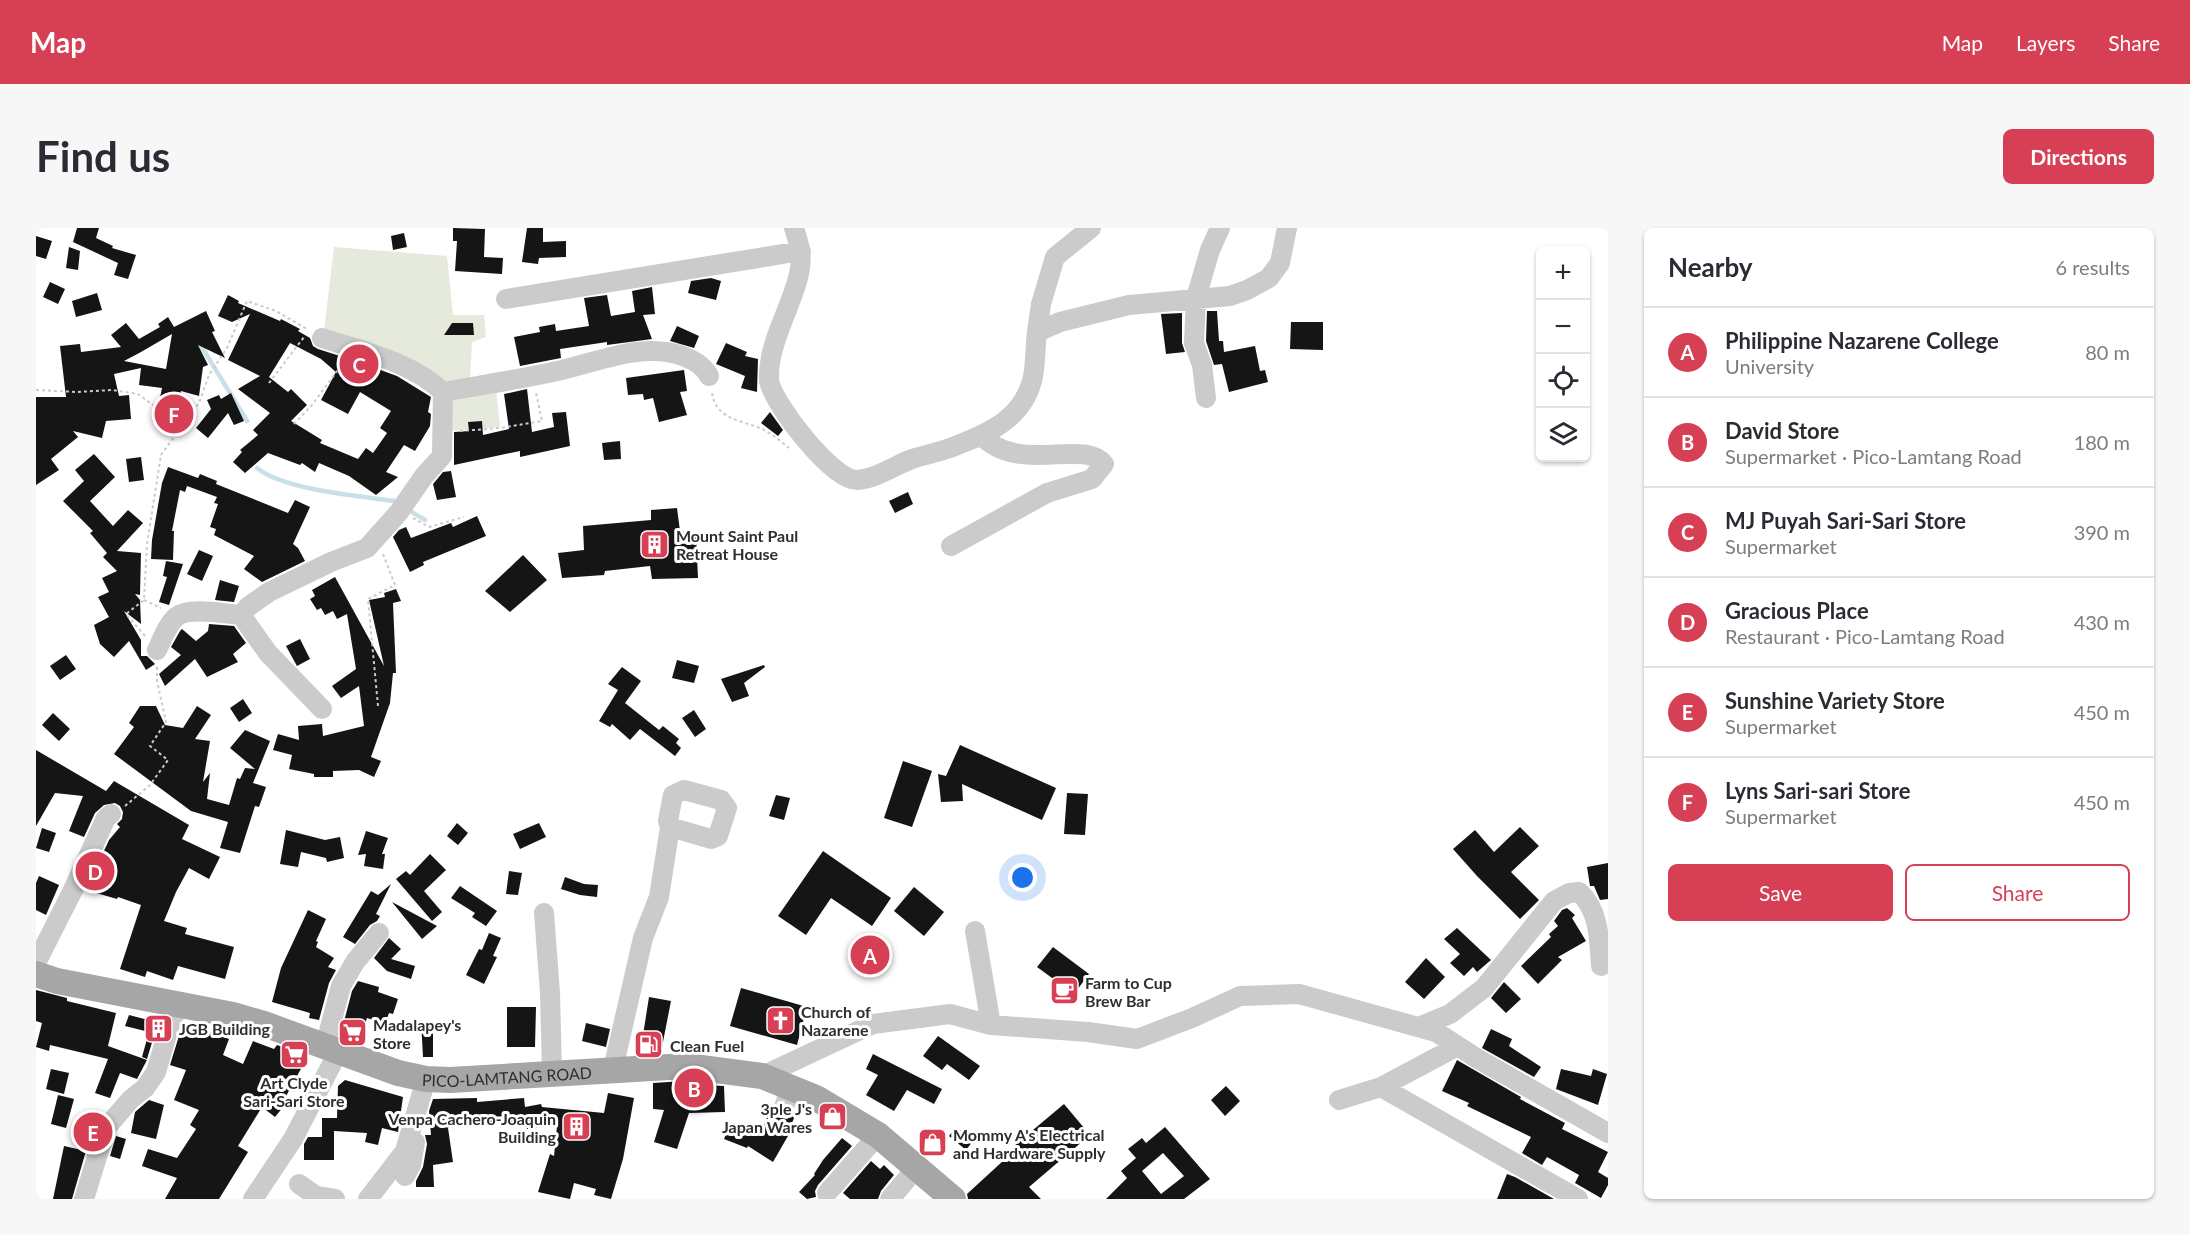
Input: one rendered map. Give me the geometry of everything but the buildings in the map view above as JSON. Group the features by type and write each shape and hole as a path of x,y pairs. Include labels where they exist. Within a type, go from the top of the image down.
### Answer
{"main road":[{"name":"PICO-LAMTANG ROAD","path":"36,974 57,981 233,1015 399,1073 426,1079 450,1080 686,1066 762,1076 787,1097 834,1107 878,1135 953,1199"}],"street":[{"path":"794,228 801,251 794,290 775,338 770,363 770,382 784,414 827,463 848,478 857,480 880,474 902,463 958,445 1008,421 1022,403 1032,381 1041,304 1055,257 1091,228"},
{"path":"1206,398 1202,365 1194,343 1196,298 1210,250 1220,228"},
{"path":"1037,332 1060,322 1129,305 1230,296 1247,290 1269,278 1280,263 1287,228"},
{"path":"506,299 801,251"},
{"path":"241,615 249,606 269,592 366,548 404,507 424,476 442,456 443,392 433,382 405,368 322,338"},
{"path":"443,392 653,351 677,355 694,361 704,366 709,376"},
{"path":"951,546 1047,493 1092,479 1104,464 1099,458 1086,454 1011,454 990,445 981,435"},
{"path":"156,650 176,617 182,614 197,611 241,615 268,653 322,709"},
{"path":"36,963 106,818 111,814"},
{"path":"613,1069 642,938 659,897 670,827"},
{"path":"1421,1026 1450,1014 1484,987 1554,901 1569,893 1579,892 1588,901 1600,936 1601,966"},
{"path":"544,913 550,993 552,1073"},
{"path":"975,931 991,1025"},
{"path":"253,1199 293,1139 332,1049 341,986 355,962 379,933"},
{"path":"762,1076 873,1024 950,1014 991,1025 1019,1029 1088,1032 1137,1039 1192,1018 1240,996 1299,994 1436,1032 1608,1133"},
{"path":"84,1199 106,1128 130,1099 145,1088 156,1072 171,1020 180,1005"},
{"path":"1338,1100 1381,1088 1458,1046"},
{"path":"366,1197 405,1151 426,1079"},
{"path":"1381,1088 1578,1199"},
{"path":"405,1176 411,1165 415,1137 422,1118 416,1115"},
{"path":"827,1192 878,1135"},
{"path":"890,1199 917,1167"},
{"path":"298,1184 316,1196 335,1199"}],"path":[{"path":"111,814 128,804 150,785 168,760 150,746 166,722 157,681 156,650 126,614 144,600 152,500 161,456 199,403 209,375 227,348 247,301 276,311 310,330 269,382"},
{"path":"294,424 312,405 353,348"},
{"path":"442,432 500,428 542,421 532,375"},
{"path":"709,376 713,400 721,413 761,429 790,448"},
{"path":"36,390 77,392 112,390 138,394 183,427"},
{"path":"429,527 464,517"},
{"path":"376,537 395,585 368,599 378,706"}],"shaded area":[{"path":"334,247 447,256 453,315 484,315 486,337 472,342 470,380 443,388 324,331"},
{"path":"496,388 500,427 447,431 445,395"}],"waterway":[{"path":"200,344 247,421"},
{"path":"257,468 269,476 303,487 395,501 400,504"},
{"path":"407,509 425,520"}],"place":[{"name":"MJ Puyah Sari-Sari Store","path":"359,364"},
{"name":"Lyns Sari-sari Store","path":"174,414"},
{"name":"Mount Saint Paul Retreat House","path":"655,544"},
{"name":"Gracious Place","path":"95,871"},
{"name":"Philippine Nazarene College","path":"870,955"},
{"name":"Farm to Cup Brew Bar","path":"1064,991"},
{"name":"Church of Nazarene","path":"780,1020"},
{"name":"JGB Building","path":"158,1028"},
{"name":"Madalapey's Store","path":"352,1033"},
{"name":"Clean Fuel","path":"649,1045"},
{"name":"Art Clyde Sari-Sari Store","path":"294,1054"},
{"name":"David Store","path":"694,1088"},
{"name":"3ple J's Japan Wares","path":"833,1117"},
{"name":"Venpa Cachero-Joaquin Building","path":"577,1127"},
{"name":"Sunshine Variety Store","path":"93,1132"},
{"name":"Mommy A's Electrical and Hardware Supply","path":"932,1143"}]}
